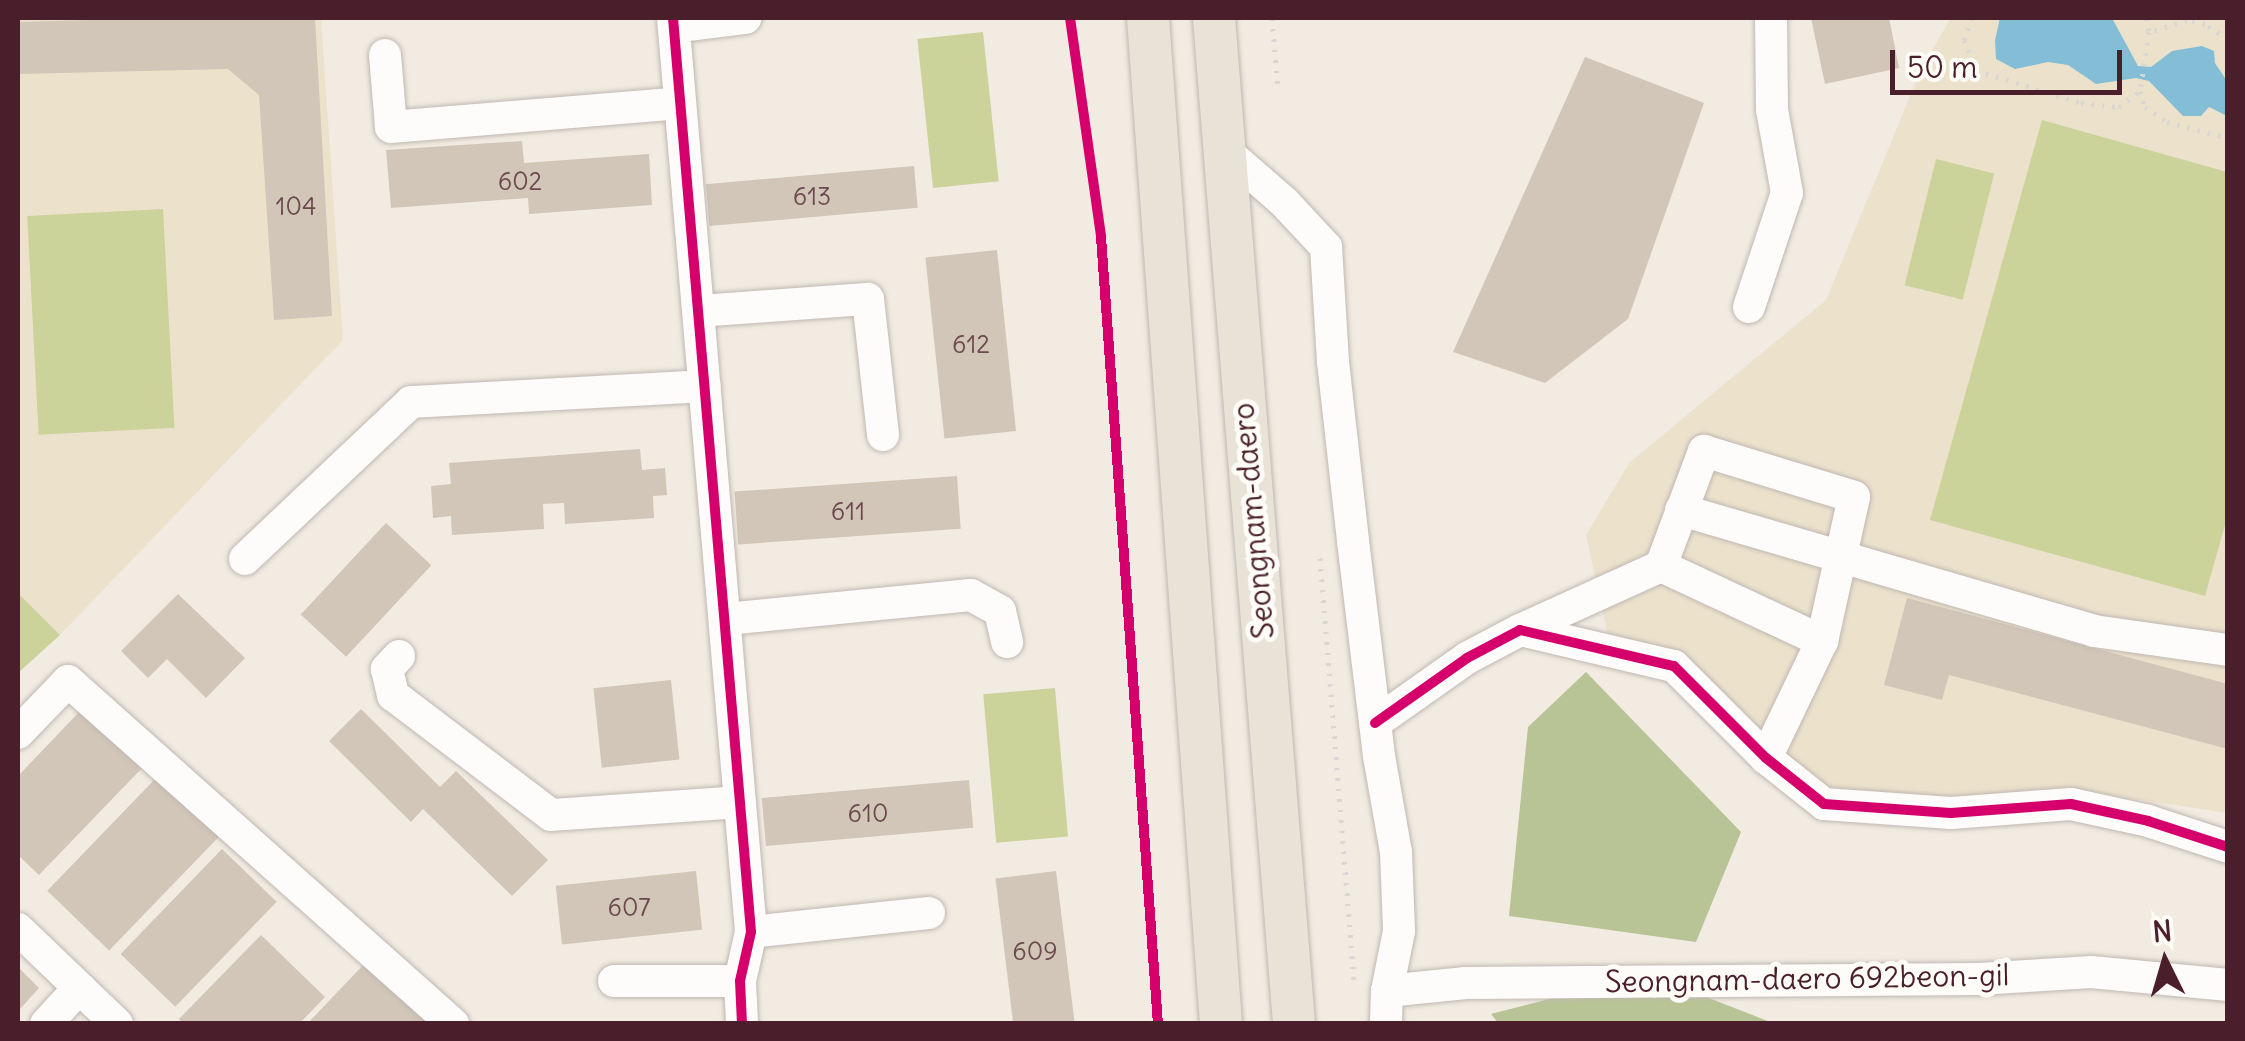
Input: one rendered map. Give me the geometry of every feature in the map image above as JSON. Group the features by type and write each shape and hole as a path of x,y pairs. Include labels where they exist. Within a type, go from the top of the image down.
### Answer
{"main road":[{"path":"1148,18 1221,1024"},
{"name":"Seongnam-daero","path":"1214,18 1294,1024"}],"street":[{"path":"742,1024 740,981 751,932 674,22 745,18"},
{"path":"1749,307 1788,193 1772,110 1771,18"},
{"path":"385,55 391,126 680,104"},
{"path":"1222,150 1284,202 1326,247 1333,362 1375,723 1396,852 1399,931 1376,1000"},
{"path":"699,311 868,299 883,435"},
{"path":"245,558 410,402 704,386"},
{"path":"1375,723 1425,692 1467,658 1660,566 1704,451 1854,497 1822,641 1766,758"},
{"path":"1681,510 1840,560 2094,631 2228,650"},
{"path":"1660,566 1822,641"},
{"path":"726,619 971,595 1000,611 1007,642"},
{"path":"1520,630 1674,666 1766,758 1824,804 1951,814 2071,804 2148,821 2228,847"},
{"path":"399,656 387,669 392,695 551,815 740,802"},
{"path":"18,733 68,681 453,1024"},
{"path":"751,932 929,913"},
{"path":"18,930 117,1024"},
{"name":"Seongnam-daero 692beon-gil","path":"1376,1000 1466,982 1979,979 2092,972 2228,986"},
{"path":"614,981 740,981"},
{"path":"46,1024 79,988"}],"path":[{"path":"1272,18 1278,89"},
{"path":"1972,18 1964,40 1976,70 2081,103 2118,107 2140,91"},
{"path":"2146,18 2149,32 2140,91 2145,107 2167,122 2228,138"},
{"path":"2149,32 2187,20 2205,24 2228,39"},
{"path":"1320,554 1376,1000"}],"shaded area":[{"path":"18,18 321,18 343,340 60,635 18,593"},
{"path":"1951,18 2227,18 2227,813 2096,793 1951,807 1827,791 1689,664 1610,645 1586,535 1629,463 1826,300 1922,67"}],"green space":[{"path":"983,32 999,181 933,188 917,39"},
{"path":"2042,120 2227,172 2227,518 2205,596 1930,520"},
{"path":"1936,159 1994,174 1963,300 1905,285"},
{"path":"163,209 174,428 39,435 27,216"},
{"path":"18,593 60,635 18,673"},
{"path":"1586,672 1741,832 1696,942 1509,916 1528,727"},
{"path":"1055,688 1068,836 996,843 983,694"},
{"path":"1647,974 1773,1023 1499,1024 1491,1014"}],"water":[{"path":"2000,18 2112,18 2138,66 2151,67 2172,51 2202,46 2214,51 2215,63 2227,81 2227,116 2209,107 2201,116 2183,116 2149,81 2136,78 2096,84 2068,65 2048,62 2015,69 1996,59"}],"building":[{"path":"315,18 332,316 274,320 259,95 228,69 18,74 18,22"},
{"path":"1811,18 1889,18 1899,68 1825,84"},
{"path":"1585,57 1704,103 1628,319 1545,383 1453,352"},
{"path":"522,141 524,163 649,154 652,205 529,214 528,198 391,208 386,150"},
{"path":"914,166 918,208 709,226 706,184"},
{"path":"997,250 1016,431 944,439 925,258"},
{"path":"640,449 642,470 665,468 667,495 653,496 654,518 565,524 564,503 543,504 544,529 452,535 451,516 433,518 431,486 451,484 449,463"},
{"path":"957,476 961,529 738,544 735,492"},
{"path":"386,523 431,565 346,657 301,614"},
{"path":"178,594 245,658 206,698 167,659 148,678 121,651"},
{"path":"1907,598 2228,684 2228,749 1949,675 1942,700 1884,685"},
{"path":"671,680 679,760 602,768 593,688"},
{"path":"82,709 143,767 39,875 18,855 18,776"},
{"path":"361,709 440,787 456,771 548,860 512,896 423,809 411,822 329,741"},
{"path":"157,777 219,837 109,950 47,891"},
{"path":"969,780 973,828 766,846 762,798"},
{"path":"222,849 277,902 175,1007 121,954"},
{"path":"696,871 702,930 562,944 556,886"},
{"path":"1056,871 1075,1024 1013,1024 995,878"},
{"path":"261,935 325,997 299,1024 183,1024 179,1019"},
{"path":"367,961 433,1024 307,1024"},
{"path":"18,967 39,988 20,1009 18,1007"}],"cycle path":[{"path":"673,18 751,932 740,981 742,1024"},
{"path":"1070,18 1101,237 1158,1024"},
{"path":"1375,723 1467,658 1520,630 1674,666 1766,758 1824,804 1951,813 2071,804 2148,821 2228,847"}]}
